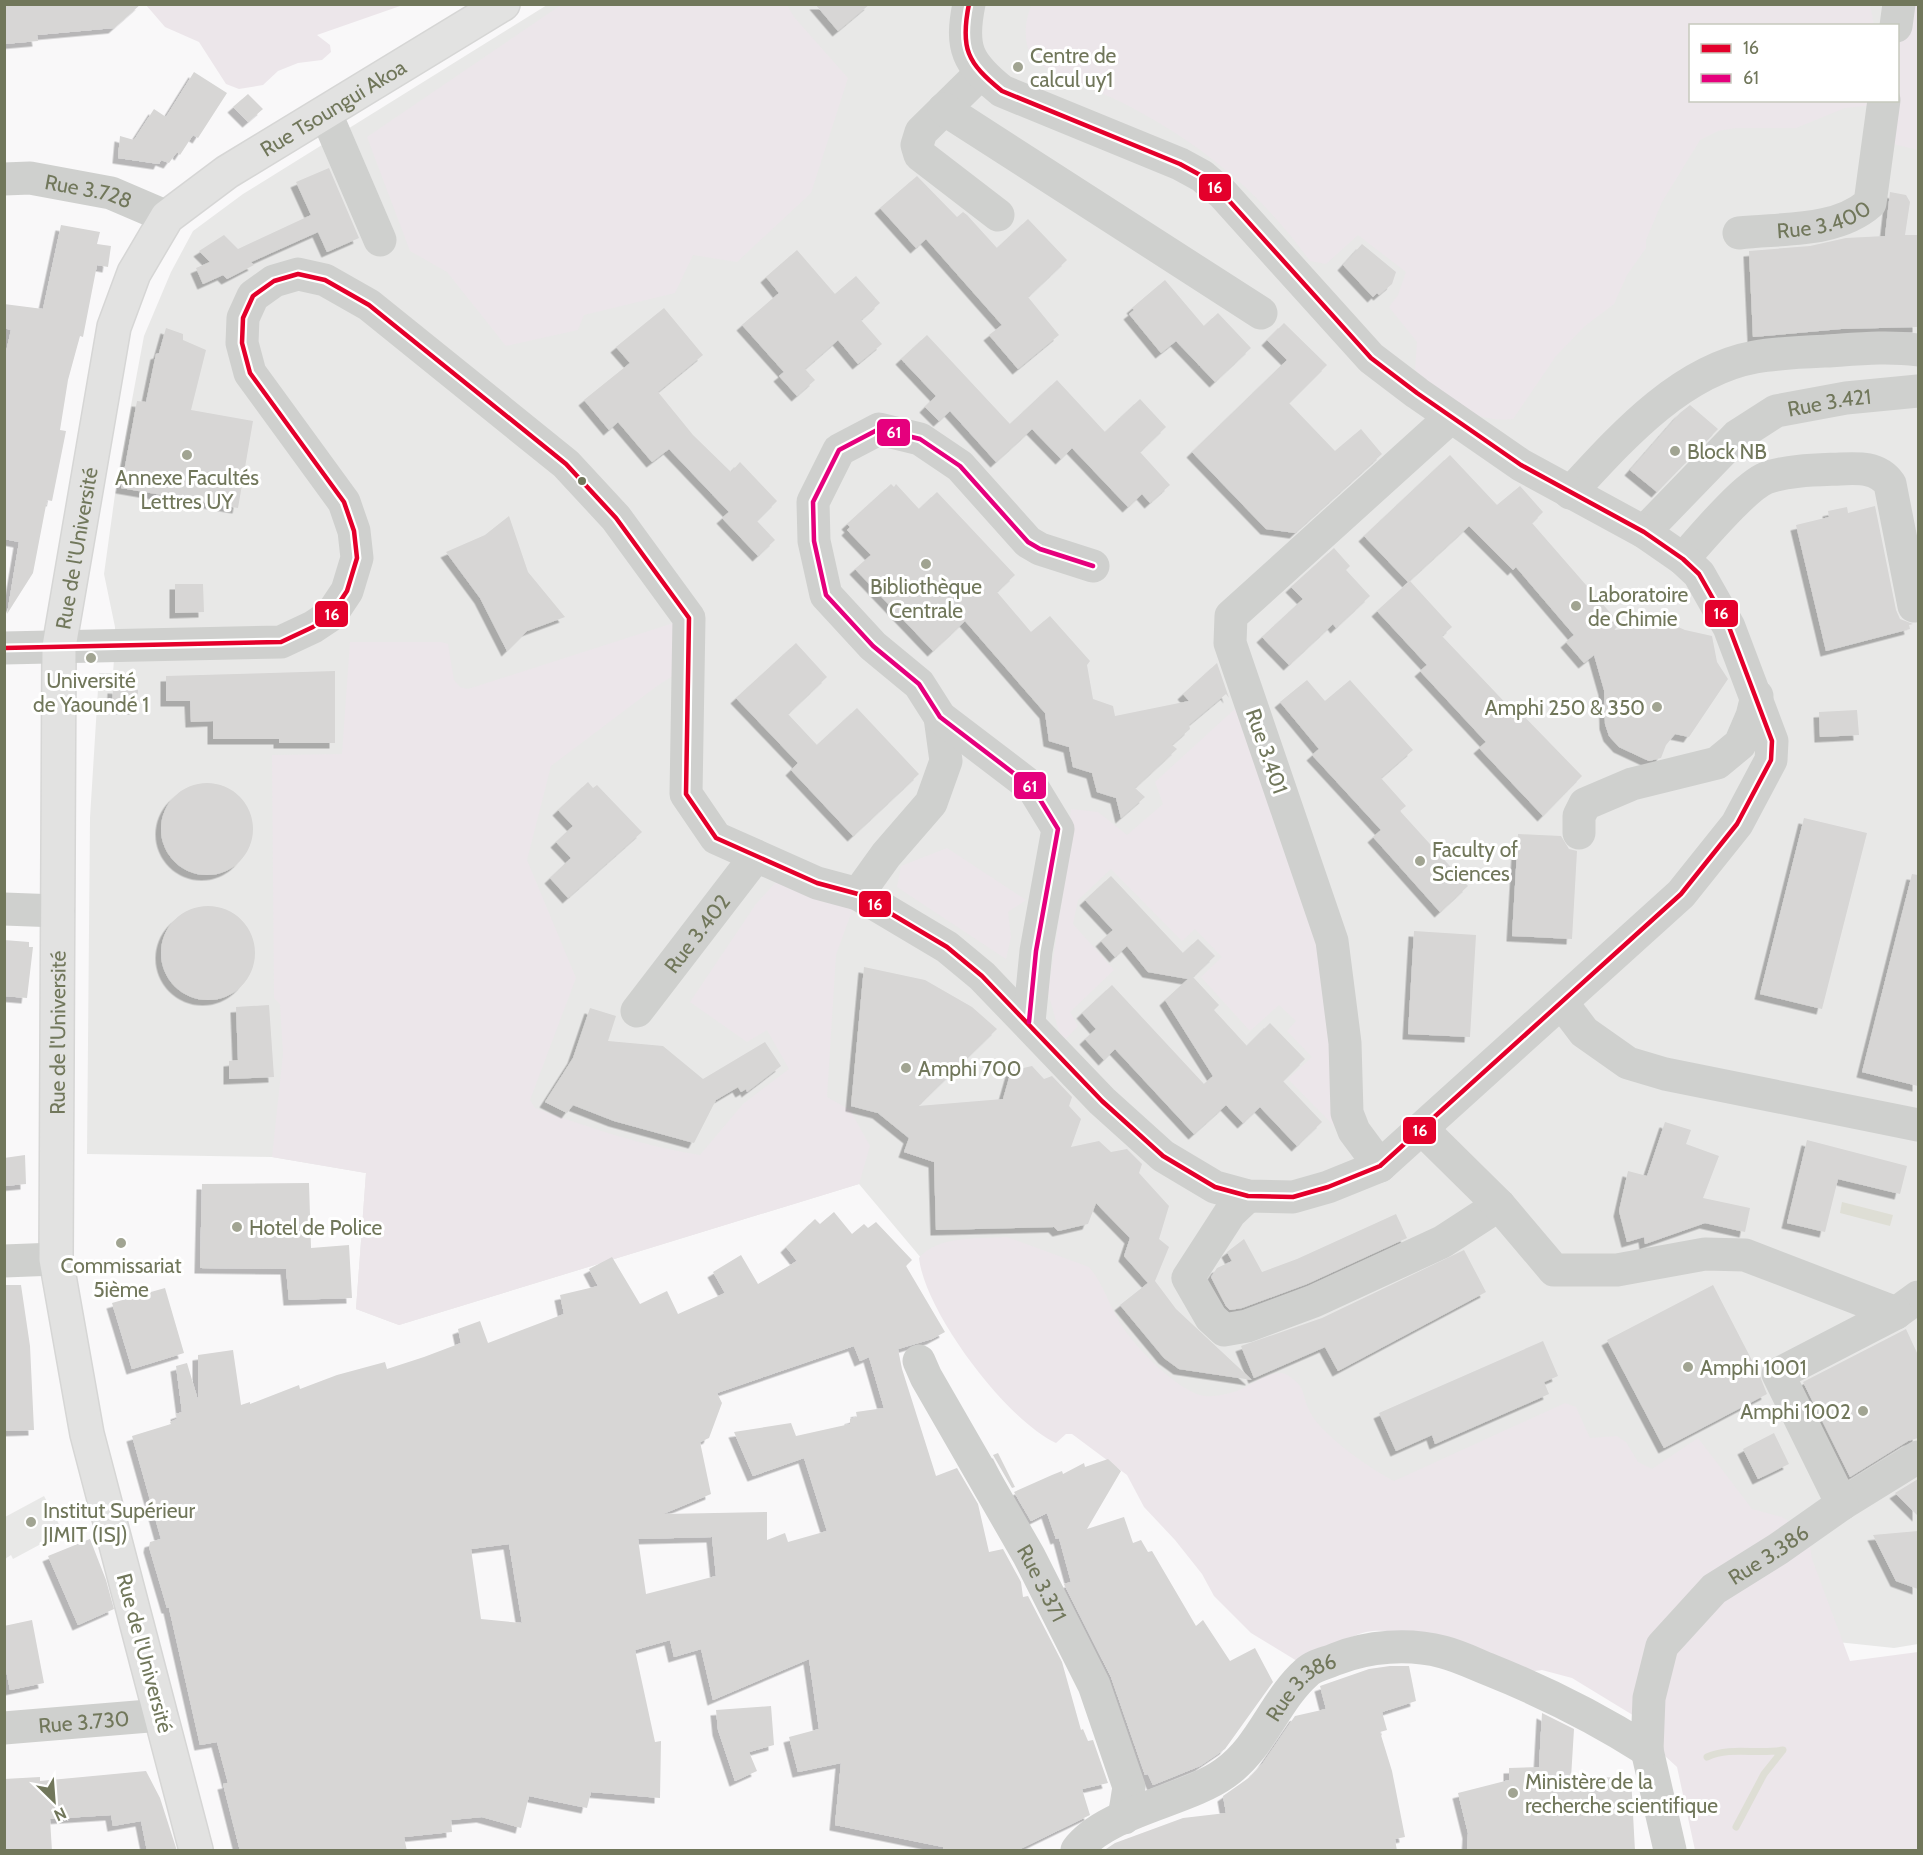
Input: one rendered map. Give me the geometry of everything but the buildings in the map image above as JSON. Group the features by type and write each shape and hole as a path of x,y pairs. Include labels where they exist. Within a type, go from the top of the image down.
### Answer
{"main road":[{"name":"Rue Tsoungui Akoa","path":"167,217 227,172 326,114 503,4"},
{"name":"Rue de l'Université","path":"167,217 134,273 114,327 59,647 56,1259 87,1434 196,1851"}],"street":[{"path":"4,648 281,642 331,615 347,591 357,558 354,531 344,502 250,373 242,343 243,318 253,296 274,281 298,274 325,280 369,305 566,464 616,518 689,618 686,794 716,838 817,883 858,894 947,946 1029,1022 1102,1101 1163,1156 1215,1187 1248,1196 1293,1197 1328,1187 1380,1166 1423,1130 1681,894 1737,824 1771,760 1772,741 1729,627 1699,574 1683,559 1644,532 1521,465 1451,417 1371,357 1237,210 1202,176 1180,164 1021,100 1002,91 980,74 963,40 969,4"},
{"path":"1896,24 1899,4"},
{"path":"980,74 921,132 917,145 920,155 998,214"},
{"name":"Rue 3.400","path":"1739,233 1839,223 1857,215 1870,203 1884,102"},
{"path":"944,109 1261,313"},
{"path":"326,114 380,240"},
{"name":"Rue 3.728","path":"4,179 30,178 111,193 167,217"},
{"path":"1570,493 1608,452 1663,402 1707,373 1754,357 1892,347 1918,351"},
{"name":"Rue 3.421","path":"1644,532 1737,436 1776,411 1846,398 1918,391"},
{"name":"Rue 3.401","path":"1380,1166 1354,1131 1347,1113 1345,1043 1332,941 1230,643 1231,616 1451,417"},
{"path":"1029,1022 1034,963 1058,829 1033,788 940,717 919,684 873,646 826,595 814,541 813,502 839,450 879,429 920,439 960,466 1028,542 1040,549 1093,567"},
{"path":"1683,559 1720,516 1764,479 1805,470 1862,468 1883,475 1890,484 1914,606"},
{"path":"1578,834 1579,816 1585,804 1632,784 1717,763 1740,744 1752,716 1756,696"},
{"path":"858,894 886,855 931,803 946,761 940,717"},
{"name":"Rue 3.402","path":"637,1011 756,856"},
{"path":"4,909 58,911"},
{"path":"1562,1003 1584,1032 1628,1063 1665,1074 1918,1125"},
{"path":"1423,1130 1499,1205 1554,1270 1617,1270 1705,1254 1745,1255 1907,1305"},
{"path":"1248,1196 1230,1214 1188,1278 1211,1318 1224,1330 1247,1326 1314,1301 1442,1242 1499,1205"},
{"path":"4,1261 56,1259"},
{"path":"1842,1504 1778,1374 1907,1305"},
{"name":"Rue 3.371","path":"920,1361 926,1377 1029,1556 1094,1685 1129,1787 1124,1818"},
{"name":"Rue 3.386","path":"1077,1851 1085,1840 1124,1818 1223,1775 1244,1757 1308,1670 1358,1650 1395,1647 1443,1652 1538,1689 1612,1728 1647,1750 1649,1698 1662,1646 1714,1589 1918,1456"},
{"name":"Rue 3.730","path":"4,1728 160,1715"},
{"path":"1647,1750 1670,1851"}],"shaded area":[{"path":"1032,4 1870,5 1874,24 1689,24 1689,102 1876,102 1874,105 1845,108 1796,128 1736,128 1718,131 1700,140 1662,202 1646,240 1646,248 1627,275 1614,304 1585,326 1556,356 1513,419 1497,419 1470,413 1449,399 1415,370 1417,342 1389,307 1398,295 1406,272 1358,235 1326,264 1310,261 1290,235 1248,189 1200,150 1148,116 1119,101 1061,77 1041,64 1033,57 1027,45 1028,17"},
{"path":"146,5 403,5 317,35 330,45 331,52 322,60 298,63 278,71 263,85 239,89 226,84 199,42 165,27"},
{"path":"547,5 1918,5 1918,1644 1894,1648 1359,1591 1053,1415 859,1184 399,1325 356,1309 366,1173 272,1157 87,1154 90,818 99,673 113,673 115,646 115,627 104,574 117,480 144,336 171,272 193,231 243,194"},
{"path":"561,5 787,5 794,17 848,78 811,193 737,262 693,255 675,293 584,315 578,330 506,346 447,272 410,251 367,137"},
{"path":"1899,5 1918,5 1918,150 1877,140 1899,102"},
{"path":"689,618 688,666 657,686 551,766 527,860 576,978 530,1100 535,1108 596,1129 658,1147 700,1155 743,1104 789,1069 767,1030 747,1042 690,1002 756,904 787,870 858,894 836,955 827,1097 850,1110 870,1146 859,1184 399,1325 356,1309 366,1173 272,1157 283,1054 280,1004 274,998 272,755 342,754 350,642 441,642 448,644 454,680 460,687 468,689"},
{"path":"1249,696 1332,941 1339,1131 1288,1079 1312,1057 1287,1031 1296,1021 1279,1005 1250,1031 1201,977 1222,957 1195,929 1182,941 1111,869 1078,900 1073,924 1114,970 1070,1012 1078,1026 1062,1043 1048,992 1062,901 1071,809 1098,812 1127,835 1163,804 1155,782"},
{"path":"947,848 1026,900 1008,912 1011,937 1006,959 897,887 901,866"},
{"path":"1842,1202 1893,1215 1890,1226 1840,1213"},
{"path":"1007,1237 1089,1267 1116,1316 1135,1343 1158,1367 1194,1393 1217,1396 1237,1391 1269,1375 1282,1373 1287,1375 1301,1387 1310,1412 1324,1431 1360,1460 1394,1481 1565,1403 1576,1407 1590,1438 1617,1436 1626,1442 1638,1462 1652,1469 1698,1438 1752,1509 1782,1517 1808,1533 1812,1559 1850,1661 1918,1652 1918,1850 1695,1850 1677,1767 1665,1756 1636,1717 1572,1678 1542,1670 1528,1672 1447,1644 1402,1633 1383,1631 1357,1635 1297,1661 1251,1633 1214,1596 1202,1574 1175,1540 1144,1507 1127,1475 1072,1434 1066,1434 1056,1443 1036,1431 992,1389 952,1334 925,1281 919,1258 937,1245 948,1242 972,1238"},
{"name":"Institut Supérieur JIMIT (ISJ)","path":"44,1496 61,1528 52,1532 54,1537 13,1559 11,1555 5,1559 5,1517"}],"waterway":[{"path":"1707,1757 1735,1751 1783,1750 1764,1774 1736,1827"}],"transit line":[{"name":"16","path":"4,648 281,642 313,627 331,615 347,591 357,558 354,531 344,502 250,373 242,343 243,318 253,296 274,281 298,274 325,280 369,305 566,464 616,518 689,618 686,794 716,838 817,883 858,894 947,947 982,976 1102,1101 1163,1156 1215,1187 1248,1196 1293,1197 1328,1187 1380,1166 1681,894 1737,824 1771,760 1772,741 1729,627 1699,574 1683,559 1644,532 1521,465 1371,358 1223,194 1202,176 1180,164 1002,91 981,72 969,54 965,32 969,4"},
{"name":"61","path":"1029,1022 1036,951 1058,829 1033,788 940,717 919,684 873,646 826,595 814,541 813,502 839,450 879,429 920,439 960,466 1028,542 1040,549 1093,566"}],"place":[{"name":"Centre de calcul uy1","path":"1018,67"},
{"name":"Block NB","path":"1675,451"},
{"name":"Annexe Facultés Lettres UY","path":"187,455"},
{"name":"Bibliothèque Centrale","path":"926,564"},
{"name":"Laboratoire de Chimie","path":"1576,606"},
{"name":"Université de Yaoundé 1","path":"91,658"},
{"name":"Amphi 250 & 350","path":"1657,707"},
{"name":"Faculty of Sciences","path":"1420,861"},
{"name":"Amphi 700","path":"906,1068"},
{"name":"Hotel de Police","path":"237,1227"},
{"name":"Commissariat 5ième","path":"121,1243"},
{"name":"Amphi 1001","path":"1688,1367"},
{"name":"Amphi 1002","path":"1863,1411"},
{"name":"Institut Supérieur JIMIT (ISJ)","path":"31,1522"},
{"name":"Ministère de la recherche scientifique","path":"1513,1793"}]}
